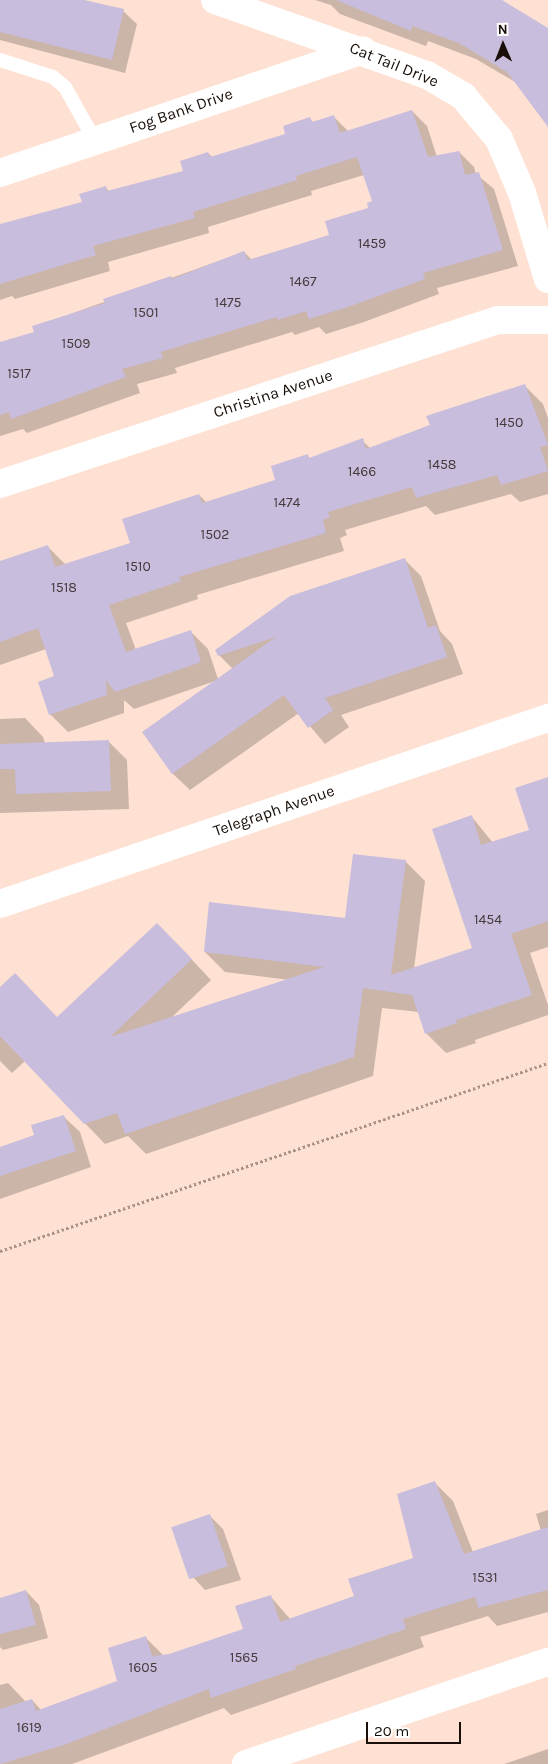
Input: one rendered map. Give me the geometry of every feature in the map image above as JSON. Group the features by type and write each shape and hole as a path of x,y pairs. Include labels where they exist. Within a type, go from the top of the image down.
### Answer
{"street":[{"name":"Cat Tail Drive","path":"215,0 363,50 427,75 463,96 499,139 522,193 548,279"},
{"name":"Fog Bank Drive","path":"0,173 363,50"},
{"name":"Christina Avenue","path":"0,484 498,320 548,320"},
{"name":"Telegraph Avenue","path":"0,904 548,718"},
{"path":"246,1764 548,1662"}],"lane":[{"path":"0,60 33,68 59,82 95,140"}],"path":[{"path":"0,1251 548,1063"}],"building":[{"path":"0,0 84,0 124,9 112,60 0,32"},
{"path":"336,0 502,0 548,28 548,127 507,72 459,43 412,26 411,31"},
{"path":"412,110 428,157 459,151 465,175 479,172 503,250 423,273 425,279 309,319 306,311 278,320 277,317 161,352 163,358 122,369 126,377 11,419 9,412 0,415 0,342 34,332 32,326 105,303 103,299 171,276 172,279 244,251 248,260 329,235 325,221 368,208 367,203 372,201 357,157 296,176 297,180 193,212 195,218 93,246 96,255 0,284 0,224 82,202 79,194 106,186 107,191 183,171 180,161 208,152 210,157 285,134 283,126 310,117 312,122 334,115 340,133"},
{"path":"525,384 548,445 540,447 548,471 501,485 497,475 416,498 412,487 328,512 330,517 323,520 326,533 179,577 181,581 109,605 126,652 191,630 201,662 115,692 106,680 107,695 49,715 38,682 54,676 38,628 0,642 0,561 48,545 55,567 130,543 122,519 199,494 202,503 275,480 271,466 308,454 309,458 363,438 366,449 430,425 426,416"},
{"path":"405,558 428,628 436,625 447,657 325,698 333,710 308,728 284,695 172,774 142,732 276,637 218,656 215,650 290,596"},
{"path":"109,740 111,791 16,794 15,769 0,769 0,744"},
{"path":"548,777 548,921 511,934 532,995 456,1020 457,1023 425,1034 412,995 363,988 354,1057 125,1134 117,1113 84,1124 0,1036 0,987 15,973 57,1017 157,923 192,959 110,1037 324,967 204,952 209,902 345,918 353,854 406,860 391,975 472,948 432,829 472,815 481,845 529,830 515,788"},
{"path":"64,1115 76,1151 0,1176 0,1147 34,1135 31,1125"},
{"path":"435,1481 464,1554 548,1527 548,1590 478,1608 475,1597 403,1619 406,1629 295,1666 296,1669 211,1698 209,1689 64,1745 0,1764 0,1709 32,1699 36,1711 117,1681 108,1648 146,1636 152,1656 169,1654 243,1629 235,1606 271,1595 280,1622 354,1596 348,1579 413,1558 397,1494"},
{"path":"210,1514 228,1566 189,1579 171,1527"},
{"path":"26,1590 36,1625 0,1634 0,1598"}]}
